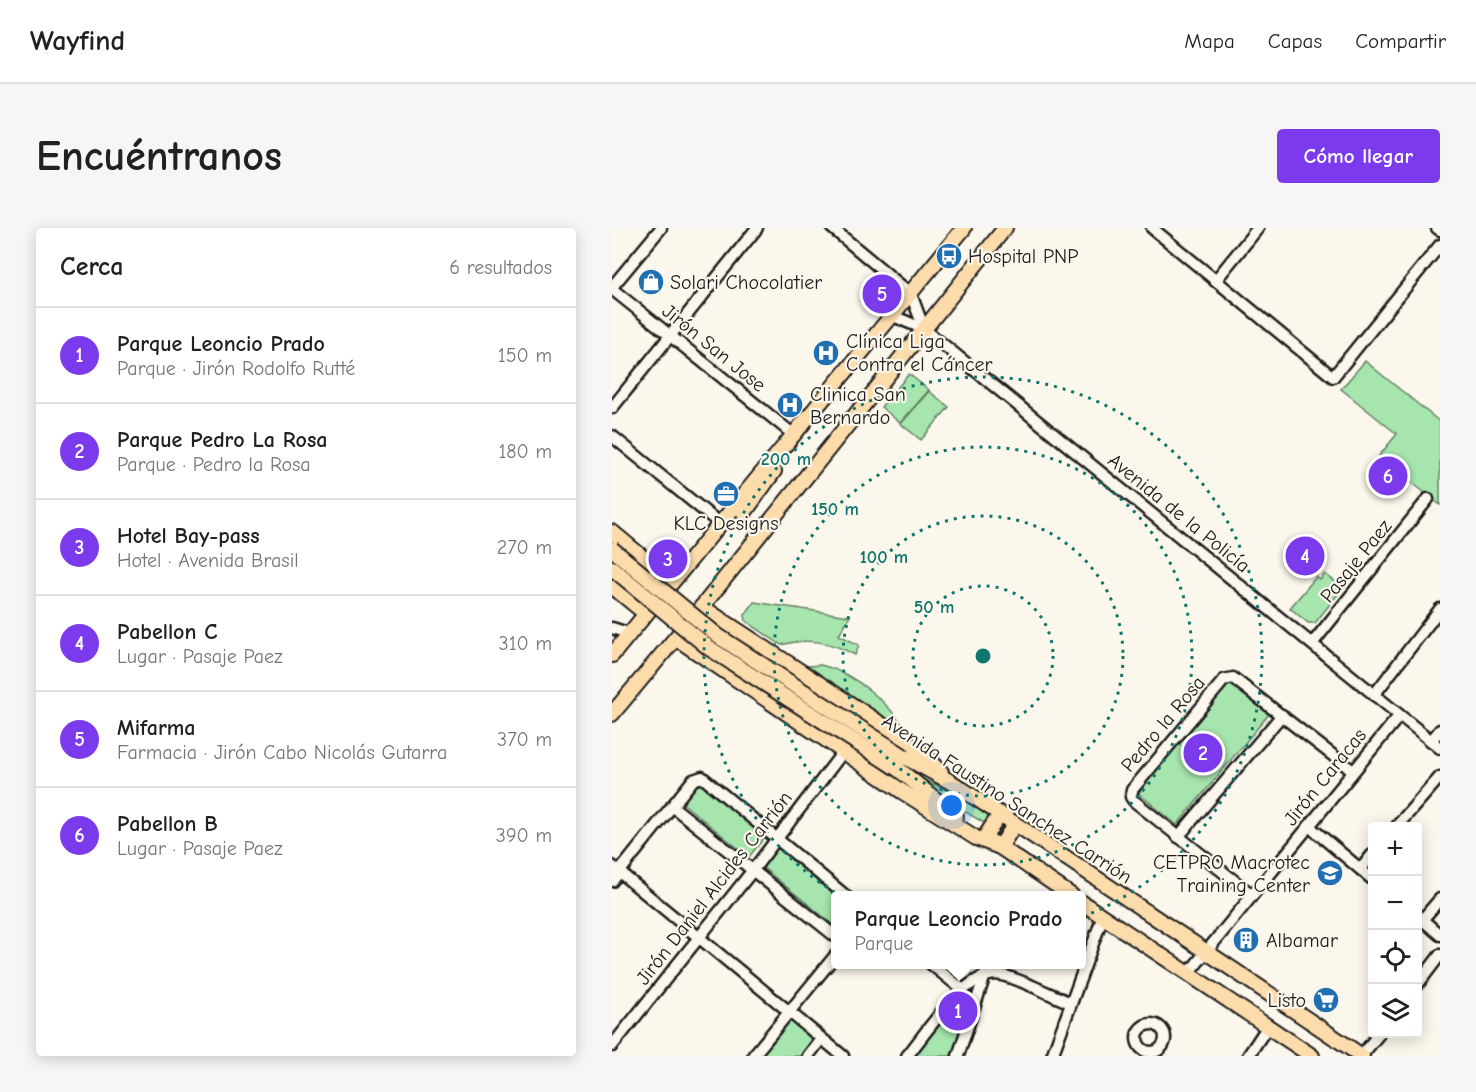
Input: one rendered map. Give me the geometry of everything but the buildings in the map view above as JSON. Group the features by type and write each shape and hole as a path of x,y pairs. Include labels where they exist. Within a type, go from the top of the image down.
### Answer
{"main road":[{"path":"612,655 718,523 794,435 964,228"},
{"path":"612,714 1005,228"},
{"path":"744,513 790,446 794,435"},
{"path":"775,500 818,462"},
{"path":"612,532 671,581"},
{"path":"612,549 697,611 887,728 927,757 951,782"},
{"path":"612,568 679,632 843,752 976,838 1000,847 1015,824"},
{"path":"612,586 645,613"},
{"name":"Avenida Faustino Sanchez Carrión","path":"697,611 718,636 905,757 951,782 1362,1056"},
{"name":"Avenida Faustino Sanchez Carrión","path":"679,632 709,648 898,769 985,837 1065,891"},
{"path":"985,837 1000,814"},
{"path":"1086,905 1312,1056"}],"street":[{"path":"612,288 661,228"},
{"path":"612,408 757,228"},
{"path":"1152,228 1333,377 1440,245"},
{"path":"1215,280 1258,228"},
{"path":"839,230 911,294 924,329"},
{"name":"Jirón San Jose","path":"612,288 794,435"},
{"path":"893,316 924,329"},
{"name":"Avenida de la Policía","path":"924,329 1436,744"},
{"path":"612,436 718,523"},
{"name":"Pasaje Paez","path":"1312,644 1428,500"},
{"path":"1374,694 1440,609"},
{"path":"612,628 628,633"},
{"name":"Pedro la Rosa","path":"1178,837 1131,797 1132,790 1224,680 1228,677 1233,678 1281,715"},
{"path":"1252,895 1178,837 1281,715 1353,771"},
{"name":"Jirón Caracas","path":"1188,974 1399,716"},
{"path":"1436,744 1440,730"},
{"name":"Jirón Daniel Alcides Carrión","path":"612,1046 753,870 843,752"},
{"path":"612,881 616,869 697,777 702,777 840,891"},
{"path":"1401,822 1440,777"},
{"path":"672,806 831,933"},
{"path":"1309,826 1368,876"},
{"path":"1360,869 1368,860"},
{"path":"616,869 843,1056"},
{"path":"1422,916 1440,898"},
{"path":"1086,962 1103,916"},
{"path":"1422,920 1440,935"},
{"path":"1422,979 1440,956"},
{"path":"753,1056 831,961"},
{"path":"937,969 963,990"},
{"path":"1052,1056 1084,969"},
{"path":"907,1056 963,990 977,978 985,975 1002,975 1071,1003"},
{"path":"958,1056 985,975"},
{"path":"1248,1056 1268,1026"},
{"path":"1362,1056 1376,1038"},
{"path":"808,1056 821,1039"}],"green space":[{"path":"1365,361 1440,422 1440,505 1379,456 1397,434 1341,389"},
{"path":"909,374 929,390 900,423 881,407"},
{"path":"929,391 949,407 921,440 901,424"},
{"path":"1325,574 1337,583 1338,594 1315,623 1308,623 1290,608 1316,577 1320,580"},
{"path":"754,602 850,616 839,635 859,645 855,655 819,642 801,641 781,645 746,621 745,615"},
{"path":"821,665 847,675 871,692 893,713 909,735 808,666"},
{"path":"1229,681 1269,714 1177,825 1137,792"},
{"path":"910,773 972,802 991,818 986,824 941,798"},
{"path":"700,779 767,834 749,857 681,802"},
{"path":"779,845 835,891 831,891 831,923 762,867"},
{"path":"968,989 975,992 956,1056 909,1056"},
{"path":"789,1019 814,1039 800,1056 758,1056"}],"place":[{"name":"Hospital PNP","path":"949,256"},
{"name":"Solari Chocolatier","path":"651,282"},
{"name":"Mifarma","path":"882,294"},
{"name":"Clínica Liga Contra el Cáncer","path":"826,353"},
{"name":"Clinica San Bernardo","path":"790,405"},
{"name":"Pabellon B","path":"1388,476"},
{"name":"KLC Designs","path":"726,494"},
{"name":"Pabellon C","path":"1305,556"},
{"name":"Hotel Bay-pass","path":"668,559"},
{"name":"Parque Pedro La Rosa","path":"1203,753"},
{"name":"CETPRO Macrotec Training Center","path":"1330,873"},
{"name":"Albamar","path":"1246,940"},
{"name":"Listo","path":"1326,1000"},
{"name":"Parque Leoncio Prado","path":"958,1011"}]}
